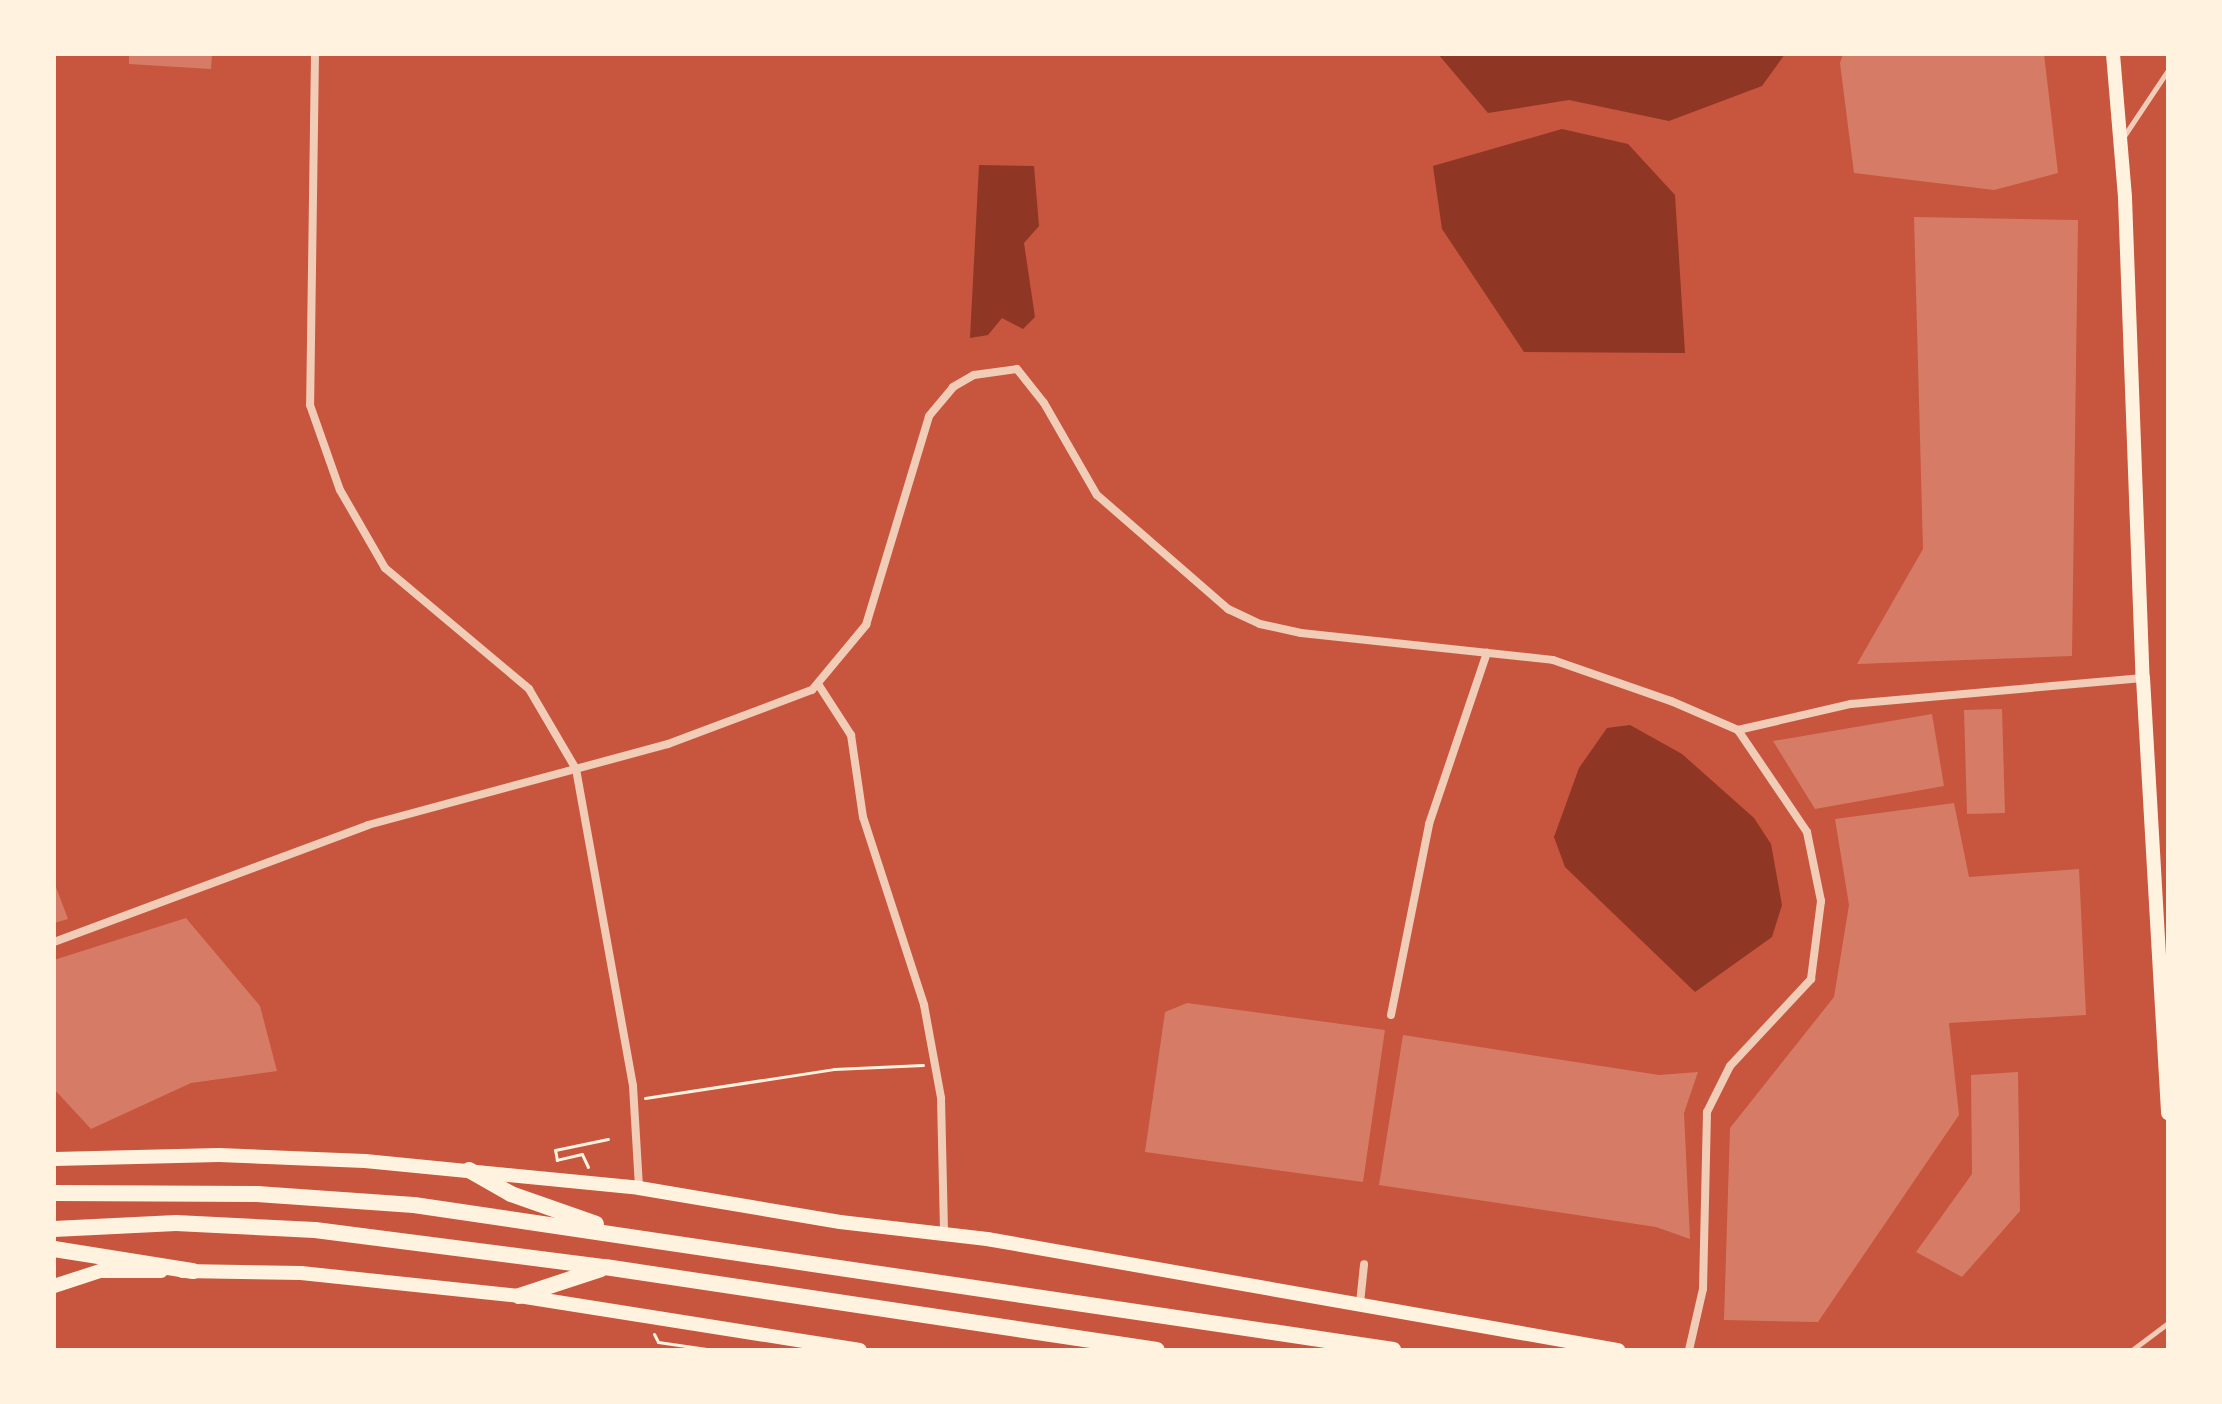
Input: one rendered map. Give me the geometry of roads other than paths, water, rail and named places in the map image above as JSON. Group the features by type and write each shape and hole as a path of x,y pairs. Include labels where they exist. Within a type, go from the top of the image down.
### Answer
{"main road":[{"path":"2113,54 2120,140 2143,678 2168,1113"},
{"path":"58,1155 219,1155 469,1170 639,1188 944,1234 1360,1303 1618,1350"},
{"path":"469,1170 511,1194 627,1236"},
{"path":"54,1193 257,1194 414,1205 1393,1350"},
{"path":"54,1229 176,1223 315,1230 605,1267 1157,1350"},
{"path":"54,1249 193,1271"},
{"path":"519,1296 605,1267"},
{"path":"54,1286 100,1271"},
{"path":"54,1274 100,1271 301,1273 519,1296 860,1350"}],"street":[{"path":"315,54 310,405 340,490 385,568 529,689 576,769 634,1100 639,1188"},
{"path":"54,942 355,829 668,744 812,690 866,625 929,416 953,387 974,375 1017,369 1044,403 1097,495 1228,609 1260,624 1301,633 1553,660 1671,701 1738,730 1807,832 1821,901 1811,979 1730,1066 1707,1112 1703,1289 1689,1350"},
{"path":"1391,1015 1429,824 1487,653"},
{"path":"1738,730 1851,704 2143,678"},
{"path":"818,684 851,735 863,817 924,1005 941,1098 944,1234"},
{"path":"1360,1303 1364,1264"}],"lane":[{"path":"2120,140 2168,70"},
{"path":"2132,1350 2168,1323"}]}
